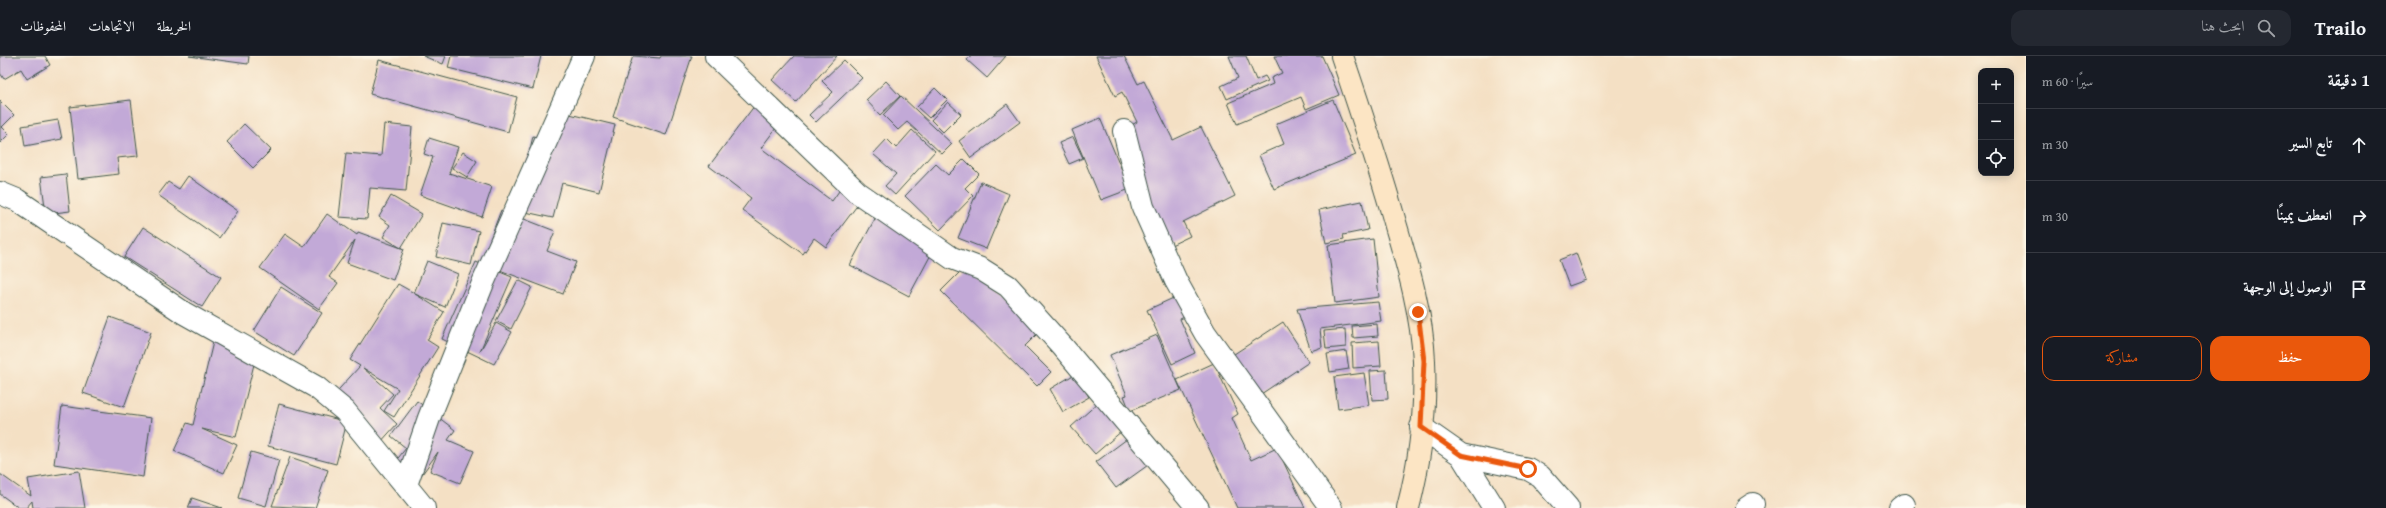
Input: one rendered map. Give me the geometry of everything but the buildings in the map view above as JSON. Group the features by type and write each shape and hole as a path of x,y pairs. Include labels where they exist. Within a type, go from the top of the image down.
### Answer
{"main road":[{"path":"1342,56 1376,157 1410,272 1424,361 1421,427 1413,488 1408,508"}],"street":[{"path":"406,486 429,418 483,283 584,56"},
{"path":"716,56 857,192 952,258 981,269 1008,286 1058,341 1198,508"},
{"path":"1124,131 1143,207 1176,281 1205,333 1331,508"},
{"path":"0,193 17,200 184,313 316,387 345,411 424,508"},
{"path":"1421,427 1461,455 1494,508"},
{"path":"1461,455 1528,469 1540,476 1568,508"}],"route":[{"path":"1418,312 1424,361 1421,427 1461,455 1528,469"}]}
